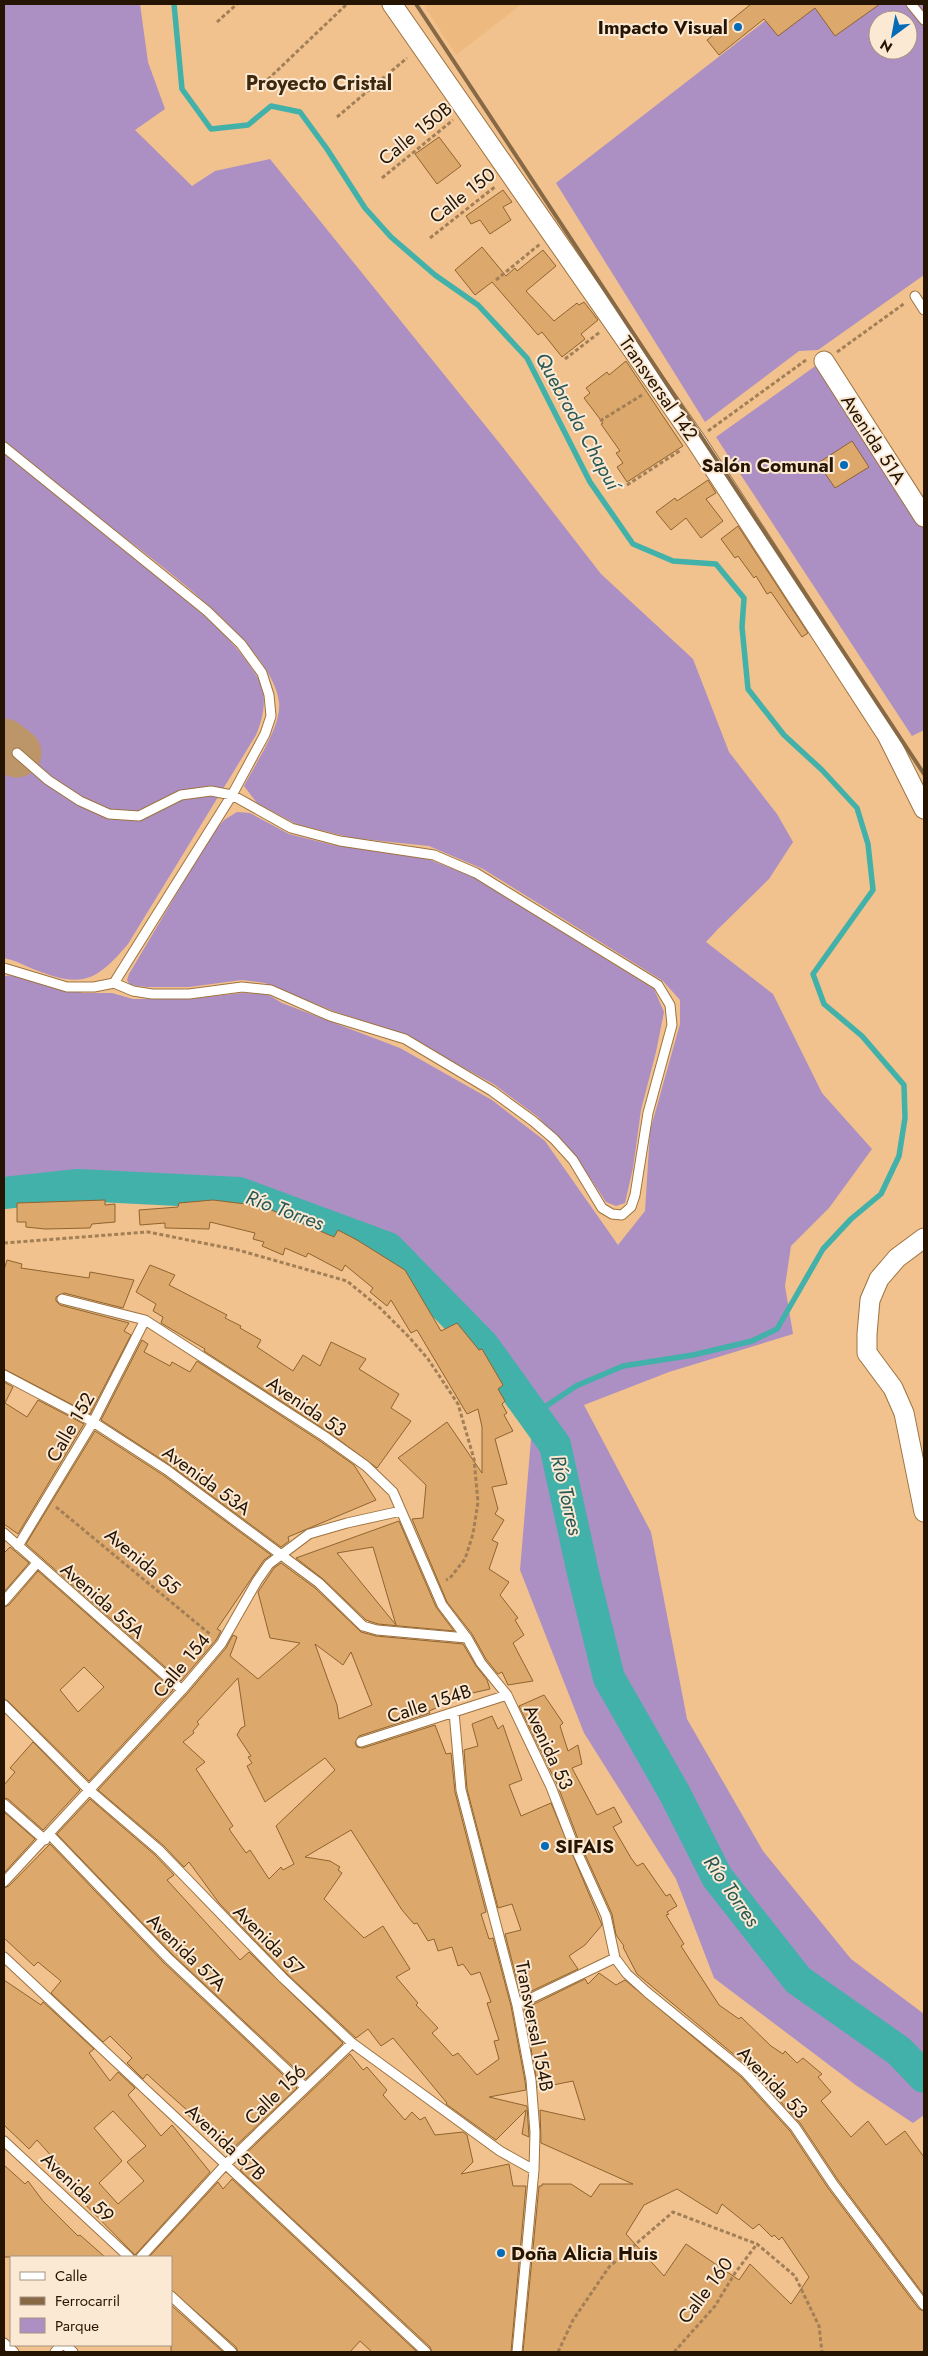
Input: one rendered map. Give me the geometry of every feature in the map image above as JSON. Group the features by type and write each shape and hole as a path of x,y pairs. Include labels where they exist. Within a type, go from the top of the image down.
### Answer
{"street":[{"name":"Transversal 142","path":"392,4 696,441 887,735 924,809"},
{"name":"Avenida 51A","path":"824,361 924,517"},
{"path":"924,1238 898,1258 879,1279 870,1300 867,1353 893,1388 904,1413 924,1512"}],"lane":[{"path":"911,4 924,20"},
{"path":"915,296 924,310"},
{"path":"4,447 207,612 241,644 262,674 269,695 271,716 265,734 232,795 114,983"},
{"path":"4,968 67,986 94,987 114,983 133,992 152,994 189,994 242,987 272,990 330,1016 405,1039 492,1091 534,1121 573,1160 602,1208 612,1214 622,1215 631,1207 635,1195 648,1113 672,1025 670,1006 658,986 476,873 434,855 340,841 291,828 232,795 211,791 181,795 139,816 109,814 80,801 48,780 17,753"},
{"name":"Avenida 53","path":"62,1299 145,1320 366,1466 393,1492 442,1605 468,1638 481,1663 507,1694 551,1787 572,1841 606,1916 615,1958 627,1974 648,1993 745,2072 795,2127 833,2184 924,2305"},
{"name":"Calle 152","path":"18,1546 93,1422 145,1320"},
{"name":"Avenida 53A","path":"4,1375 93,1422 167,1470 319,1583 363,1626 377,1630 468,1638"},
{"name":"Calle 154","path":"4,1882 47,1838 182,1690 221,1644 257,1581 269,1564 309,1534 324,1528 402,1511"},
{"name":"Avenida 55A","path":"4,1533 182,1690"},
{"path":"4,1601 37,1563"},
{"name":"Calle 154B","path":"360,1742 507,1694"},
{"name":"Avenida 57","path":"4,1705 89,1790 159,1850 276,1972 352,2042 500,2151 534,2170"},
{"name":"Transversal 154B","path":"454,1712 462,1790 517,2005 532,2080 535,2132 534,2170 517,2352"},
{"name":"Avenida 57A","path":"4,1804 47,1838 168,1958 305,2087"},
{"name":"Avenida 57B","path":"4,1957 426,2352"},
{"path":"517,2005 615,1958"},
{"name":"Calle 156","path":"142,2256 226,2164 352,2042"},
{"name":"Avenida 59","path":"4,2141 128,2256"},
{"path":"172,2297 232,2352"},
{"path":"4,2342 14,2352"}],"path":[{"path":"217,22 237,4"},
{"path":"263,84 347,4"},
{"path":"337,117 421,46"},
{"name":"Calle 150B","path":"382,178 466,110"},
{"name":"Calle 150","path":"430,238 511,174"},
{"path":"496,280 553,234"},
{"path":"565,359 614,322"},
{"path":"600,421 657,385"},
{"path":"627,485 696,441"},
{"path":"4,1243 148,1232 238,1250 347,1281 380,1308 409,1337 443,1381 458,1404 461,1413 474,1459 478,1502 473,1534 465,1560 450,1578 434,1586"},
{"name":"Avenida 55","path":"47,1499 221,1644"},
{"path":"558,2352 573,2320 609,2266 674,2212 757,2244 795,2276 819,2326 822,2352"},
{"name":"Calle 160","path":"674,2352 715,2306 735,2273 757,2244"}],"shaded area":[{"path":"423,4 522,4 456,55"}],"green space":[{"path":"4,4 140,4 148,62 165,109 135,130 192,186 215,171 270,159 501,445 601,574 693,659 729,752 777,814 793,842 769,879 706,942 773,994 822,1093 872,1149 829,1208 791,1246 785,1286 793,1334 669,1372 584,1405 651,1532 687,1719 763,1851 851,1959 924,2014 924,2115 913,2123 857,2086 714,1978 676,1879 584,1733 520,1570 533,1415 483,1345 388,1248 239,1193 78,1185 4,1193 4,976 14,975 83,993 112,993 133,999 189,999 242,993 267,994 282,1003 400,1048 492,1100 545,1141 618,1245 645,1211 650,1131 680,1024 680,1000 663,981 483,869 429,846 352,838 296,824 257,803 244,786 272,733 279,712 279,702 271,679 255,654 233,629 179,580 4,442"},
{"path":"787,4 924,4 924,275 818,350 799,351 705,422 556,183"},
{"path":"821,362 924,520 924,730 912,736 716,437"},
{"path":"4,453 178,593 215,626 247,661 262,687 264,701 261,722 256,735 128,944 106,967 96,974 75,980 50,975 4,958 4,768 26,744 25,737 4,722"},
{"path":"237,812 250,813 289,834 333,845 428,859 473,877 654,989 664,1012 641,1110 633,1168 625,1203 616,1206 606,1202 577,1158 538,1117 495,1085 403,1034 333,1011 265,983 242,980 189,987 130,985 127,980 129,974 212,834 224,820"}],"building":[{"path":"751,4 880,4 872,10 868,10 868,13 835,36 815,8 778,36 764,19 719,55 707,40"},
{"path":"439,137 461,166 437,184 415,154"},
{"path":"503,190 512,202 503,207 511,220 490,234 480,220 471,224 466,216"},
{"path":"482,247 506,276 515,268 517,271 543,250 556,266 526,291 554,321 577,303 579,305 584,302 598,320 581,334 585,339 562,357 542,332 538,335 492,282 475,295 455,270"},
{"path":"626,361 683,446 627,482 617,467 623,463 616,453 620,451 601,424 603,423 584,398 590,393 586,388 607,372 609,375"},
{"name":"Salón Comunal","path":"852,441 869,467 835,488 818,463"},
{"path":"708,480 716,493 706,499 723,521 701,538 686,518 671,530 656,512 675,498 677,501"},
{"path":"738,526 808,633 802,637 771,592 767,594 756,576 754,578 738,556 735,558 721,539"},
{"path":"105,1200 105,1205 115,1204 115,1222 92,1224 90,1228 45,1229 26,1227 26,1222 17,1222 17,1203"},
{"path":"213,1200 262,1206 334,1237 338,1230 357,1240 405,1270 441,1331 457,1323 479,1350 482,1349 503,1385 498,1389 505,1401 502,1404 507,1413 504,1415 513,1431 495,1439 507,1484 492,1487 498,1509 495,1514 504,1520 492,1540 498,1543 489,1569 509,1582 500,1595 518,1618 515,1620 524,1635 513,1643 533,1681 508,1685 502,1672 498,1674 486,1659 472,1634 447,1602 412,1519 423,1518 426,1485 398,1458 447,1422 482,1473 482,1427 478,1409 467,1414 417,1330 411,1333 391,1300 387,1306 370,1292 373,1288 345,1265 342,1271 308,1253 306,1257 285,1248 283,1255 262,1246 264,1242 253,1239 255,1233 210,1222 209,1229 165,1228 165,1223 140,1225 139,1210 178,1207 179,1203"},
{"path":"7,1260 22,1264 21,1268 89,1278 90,1272 134,1280 123,1308 64,1293 56,1297 56,1301 60,1305 129,1323 124,1331 131,1335 90,1414 4,1369 4,1270"},
{"path":"150,1265 175,1275 169,1285 227,1315 225,1318 241,1326 240,1328 261,1340 257,1347 293,1371 303,1355 320,1366 331,1342 366,1359 359,1369 399,1394 391,1408 411,1421 377,1468 327,1431 204,1351 205,1349 161,1323 163,1317 153,1311 156,1304 136,1292"},
{"path":"142,1340 148,1344 144,1352 170,1366 172,1362 190,1372 197,1361 320,1441 354,1465 376,1500 288,1537 289,1541 281,1547 170,1465 101,1420"},
{"path":"4,1382 13,1387 5,1403 27,1417 38,1400 84,1424 18,1534 4,1524"},
{"path":"95,1431 163,1475 271,1555 264,1560 217,1629 221,1631 216,1640 181,1681 26,1544"},
{"path":"399,1521 436,1607 454,1631 378,1624 366,1620 323,1579 296,1558","holes":["373,1547 396,1625 337,1553"]},
{"path":"10,1547 29,1563 4,1592 4,1553"},
{"path":"281,1563 315,1588 361,1632 376,1636 463,1644 487,1680 490,1689 468,1694 429,1711 430,1713 359,1736 355,1743 357,1747 363,1748 435,1725 446,1754 451,1753 455,1792 486,1912 481,1914 489,1939 493,1938 511,2006 526,2090 489,2097 527,2106 529,2137 522,2134 526,2110 496,2140 446,2104 393,2038 381,2046 368,2029 356,2038 287,1974 219,1903 189,1862 184,1867 163,1845 98,1790 187,1694 226,1648 233,1635 237,1637 230,1656 258,1679 300,1643 270,1638 258,1592 274,1568","holes":["315,1644 343,1665 351,1652 372,1705 339,1719 337,1705","238,1678 245,1726 241,1728 237,1735 251,1756 248,1757 252,1763 247,1766 265,1802 325,1758 335,1770 276,1826 294,1864 283,1870 281,1867 269,1879 250,1850 246,1853 229,1829 233,1826 196,1769 205,1762 183,1742 194,1733 193,1731 199,1724 197,1722","351,1830 402,1910 414,1924 417,1923 428,1941 434,1939 438,1951 452,1947 458,1966 463,1964 471,1975 480,1972 491,2002 487,2003 499,2040 494,2041 499,2059 477,2075 458,2053 453,2056 432,2033 438,2028 416,2005 418,2003 396,1977 410,1969 383,1926 364,1938 324,1899 342,1873 338,1870 340,1867 330,1861 305,1857"]},
{"path":"38,1571 173,1690 89,1781 4,1699 4,1607 9,1605","holes":["84,1667 104,1687 78,1712 60,1690"]},
{"path":"544,1695 563,1723 560,1726 568,1751 578,1745 582,1764 572,1768 597,1815 614,1807 622,1822 613,1827 631,1858 637,1866 643,1863 666,1896 670,1894 677,1906 667,1912 669,1914 666,1915 684,1944 681,1946 719,2005 739,2019 741,2017 771,2046 783,2054 785,2051 797,2063 803,2058 822,2074 818,2077 831,2092 821,2101 851,2137 868,2121 886,2145 905,2131 924,2157 924,2295 838,2180 800,2123 749,2067 637,1974 624,1946 616,1935 612,1914 578,1839 557,1784 519,1706"},
{"path":"492,1716 498,1729 503,1725 522,1780 509,1785 521,1816 551,1803 602,1925 585,1945 569,1956 578,1969 521,1996 505,1934 521,1930 512,1904 498,1908 467,1789 464,1750 478,1746 472,1724"},
{"path":"33,1742 80,1790 43,1830 8,1799 4,1798 4,1785 15,1772 10,1768"},
{"path":"90,1799 155,1855 174,1875 167,1880 240,1960 249,1952 343,2043 306,2079 172,1954 57,1834"},
{"path":"4,1812 35,1839 4,1873"},
{"path":"50,1844 164,1963 297,2088 228,2153 185,2112 187,2110 147,2074 143,2079 127,2063 132,2058 110,2036 103,2042 51,1993 61,1981 38,1962 34,1966 4,1938 4,1888 9,1886"},
{"path":"599,1973 616,1985 625,1980 741,2077 790,2131 828,2188 919,2309 924,2311 924,2352 523,2352 539,2186 542,2186 542,2184 571,2184 591,2197 600,2184 633,2184 541,2143 540,2110 585,2120 573,2081 538,2088 524,2009 585,1979 588,1984","holes":["677,2189 717,2214 722,2204 753,2229 759,2224 772,2237 774,2235 779,2240 782,2237 809,2277 791,2304 750,2264 739,2280 686,2244 664,2276 626,2234 644,2205"]},
{"path":"4,1980 41,2005 43,2002 94,2049 89,2053 110,2081 118,2072 135,2088 128,2095 161,2136 172,2125 210,2172 135,2255 64,2183 70,2177 37,2140 29,2149 4,2125","holes":["113,2111 146,2146 127,2162 144,2181 118,2204 99,2183 122,2161 94,2128"]},
{"path":"350,2054 363,2070 367,2067 387,2090 383,2095 405,2120 412,2112 420,2120 425,2117 435,2135 463,2132 467,2135 473,2162 461,2174 509,2164 513,2186 526,2186 511,2352 432,2352 430,2347 240,2170 243,2168 237,2162"},
{"path":"4,2165 25,2184 28,2181 43,2201 78,2236 80,2235 104,2256 10,2256 4,2257"},
{"path":"232,2179 417,2352 372,2352 360,2341 350,2352 238,2352 236,2347 172,2291 172,2256 150,2256 218,2182 223,2189"},
{"path":"172,2306 223,2352 171,2352"}],"waterway":[{"name":"Quebrada Chapuí","path":"174,4 182,89 211,129 248,125 271,106 300,112 327,149 365,208 391,237 435,275 478,305 527,358 590,482 633,544 673,561 716,564 744,598 742,627 748,689 784,735 822,770 857,808 868,844 873,890 813,974 824,1004 862,1036 904,1085 905,1118 899,1156 881,1194 851,1219 823,1249 777,1329 752,1341 693,1355 623,1366 576,1386 533,1415"},
{"name":"Río Torres","path":"4,1193 78,1185 239,1193 388,1248 483,1345 555,1445 583,1573 609,1678 675,1794 717,1877 798,1980 899,2051 924,2077"}],"taxiway":[{"path":"4,743 17,753"}],"railway":[{"path":"416,4 924,774"}],"place":[{"name":"Impacto Visual","path":"738,27"},
{"name":"Salón Comunal","path":"844,465"},
{"name":"SIFAIS","path":"545,1846"},
{"name":"Doña Alicia Huis","path":"501,2253"}],"district":[{"name":"Proyecto Cristal","path":"319,83"}]}
